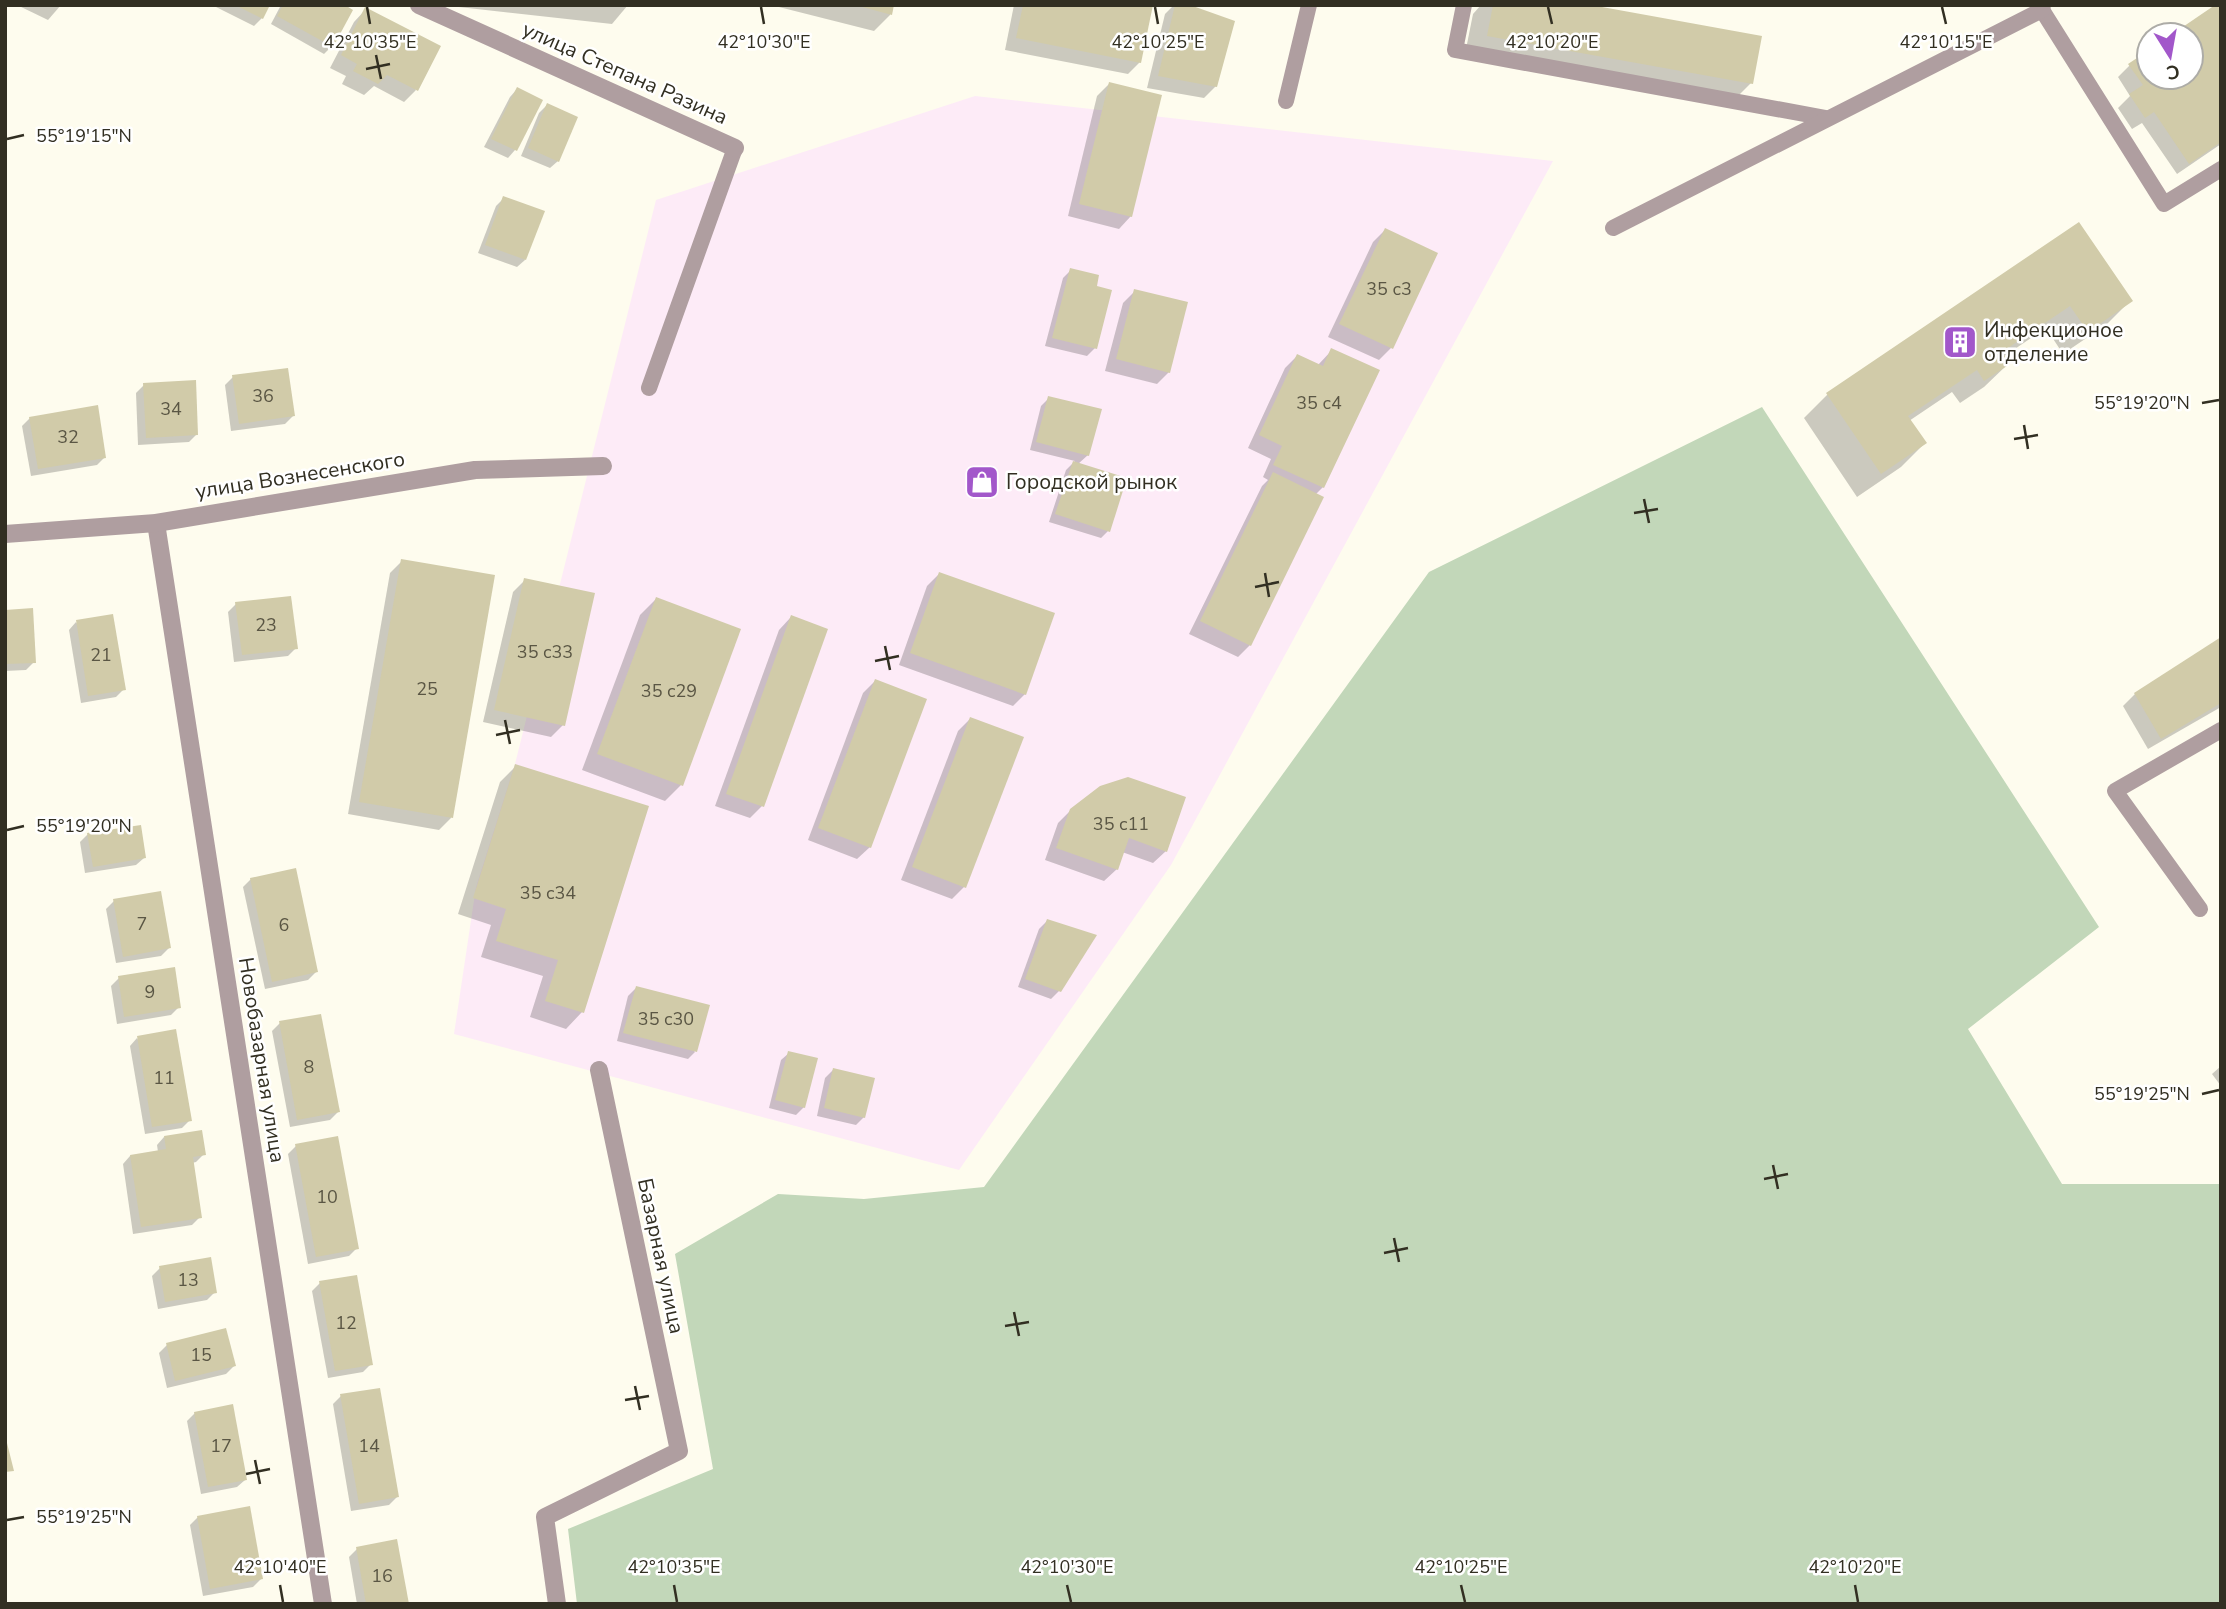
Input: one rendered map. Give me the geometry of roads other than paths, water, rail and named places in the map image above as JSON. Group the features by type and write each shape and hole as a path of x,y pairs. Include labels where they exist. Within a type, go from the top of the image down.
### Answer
{"street":[{"name":"улица Степана Разина","path":"419,5 735,148"},
{"name":"улица Вознесенского","path":"5,534 156,523 475,470 603,466"},
{"name":"Новобазарная улица","path":"156,523 323,1604"},
{"name":"Базарная улица","path":"557,1604 545,1517 679,1451 599,1070"}],"lane":[{"path":"1286,102 1309,5"},
{"path":"1464,5 1455,50 1826,118"},
{"path":"1613,228 2043,7 2164,204 2221,169"},
{"path":"649,388 735,148"},
{"path":"2200,909 2115,791 2221,730"}],"place":[{"name":"Инфекционое отделение","path":"1960,342"},
{"name":"Городской рынок","path":"982,482"}]}
